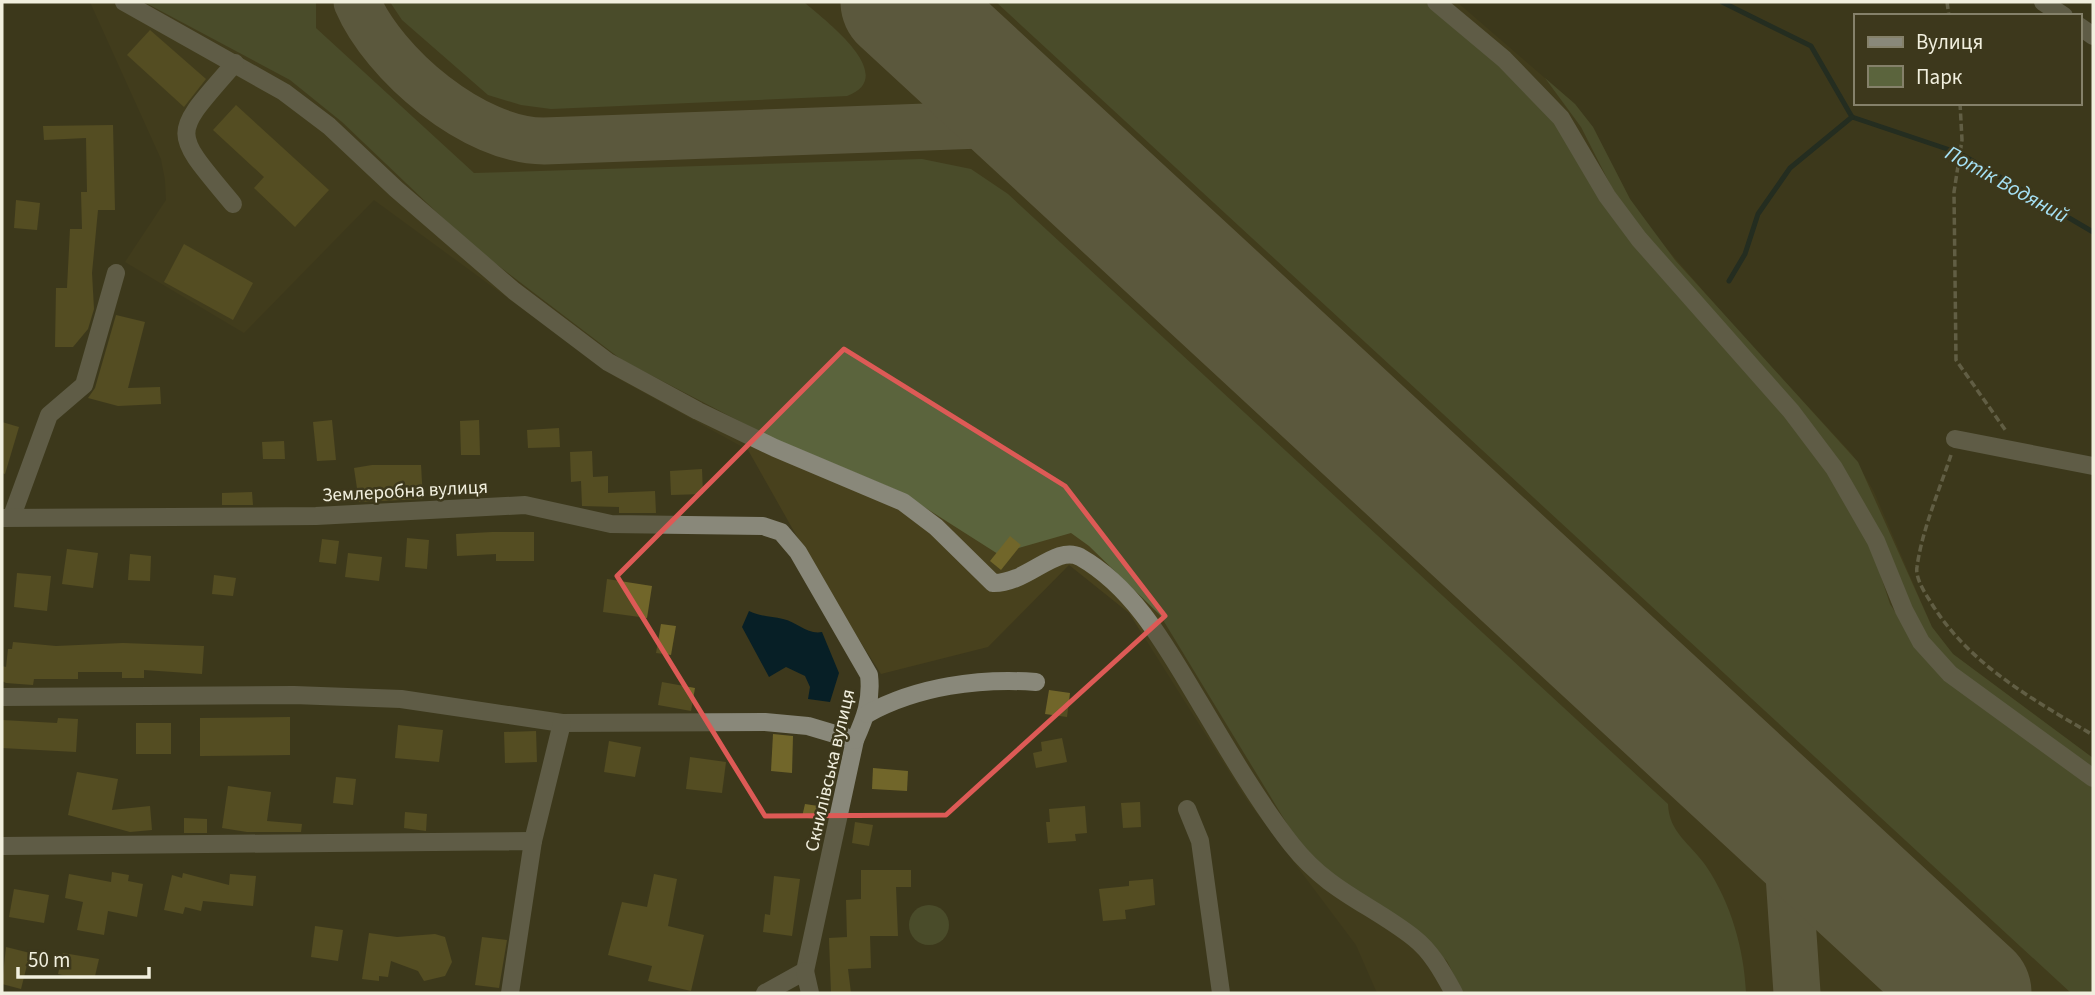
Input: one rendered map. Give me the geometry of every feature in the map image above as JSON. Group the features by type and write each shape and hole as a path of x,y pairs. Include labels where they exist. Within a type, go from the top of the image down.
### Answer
{"street":[{"path":"124,2 284,92 329,126 396,189 514,291 608,362 775,449 903,502 936,527 993,583 1007,583 1025,577 1052,558 1067,553 1079,557 1119,588 1155,629 1208,717 1293,846 1340,892 1415,938 1436,961 1454,993"},
{"path":"1436,2 1504,59 1561,118 1607,196 1639,239 1791,411 1835,468 1876,541 1904,610 1921,642 1950,674 2093,778"},
{"path":"2043,2 2061,14"},
{"path":"233,204 191,153 184,128 190,115 235,63"},
{"path":"7,517 49,415 84,385 116,273"},
{"path":"1955,439 2093,466"},
{"name":"Землеробна вулиця","path":"7,517 316,516 525,505 611,524 763,526 781,532 798,552"},
{"name":"Скнилівська вулиця","path":"798,552 869,675 871,690 867,714 855,740 805,971 810,993"},
{"path":"867,714 885,704 950,685 1005,680 1036,682"},
{"path":"2,697 294,695 401,699 562,723 765,722 831,730 855,740"},
{"path":"510,993 533,841 562,723"},
{"path":"1187,809 1200,841 1221,993"},
{"path":"2,846 533,841"},
{"path":"765,993 805,971"}],"path":[{"path":"1960,105 1962,140 1957,157 1954,191 1956,360 2006,430 2010,450"},
{"path":"1955,439 1916,570 1924,592 1947,630 1978,658 2018,690 2093,735"}],"highlighted area":[{"path":"844,349 1065,486 1165,616 946,815 765,816 617,576"}],"shaded area":[{"path":"90,2 1457,2 1575,104 1593,127 1630,199 1649,228 1739,332 1852,454 1874,492 1932,627 1953,654 2093,758 2093,993 1377,993 1356,945 1247,800 1129,613 1069,565 988,647 881,674 826,588 748,450 617,378 374,200 244,333 125,262 166,200 165,180 161,159"}],"green space":[{"path":"144,2 316,2 316,28 474,173 922,159 971,169 1008,194 1668,804 1676,830 1706,866 1723,895 1739,943 1746,993 1463,993 1447,961 1415,931 1379,911 1310,855 1292,832 1160,615 1089,546 1071,533 998,554 899,491 770,437 622,360 470,244 342,122 290,80"},
{"path":"390,2 804,2 853,48 866,75 861,87 847,96 551,109 521,105 488,95 402,20"},
{"path":"996,2 1432,2 1546,107 1723,343 1808,444 1850,504 1873,552 1890,604 1916,644 2093,784 2093,993 2071,993"},
{"path":"1545,78 1575,104 1593,127 1630,199 1675,260 1858,462 1932,627 1953,654 2093,758 2093,769 1959,672 1933,647 1915,617 1882,539 1661,258 1612,188 1581,127"},
{"path":"929,905 937,906 943,911 948,917 948,933 943,939 937,944 929,945 921,944 915,939 910,933 909,925 910,917 915,911 921,906"}],"water":[{"path":"749,611 788,621 812,632 822,632 839,673 830,702 808,699 810,687 805,676 786,667 769,677 742,627"}],"building":[{"path":"150,30 206,79 184,107 127,55"},
{"path":"236,105 329,190 295,227 254,188 264,177 213,130"},
{"path":"113,125 115,210 98,210 92,273 94,309 88,329 73,347 55,347 56,288 67,288 70,229 82,229 81,192 87,192 86,138 44,140 43,126"},
{"path":"16,200 40,203 37,230 14,228"},
{"path":"184,244 253,283 233,320 164,282"},
{"path":"116,315 145,322 128,388 160,387 161,404 118,406 88,398 95,388"},
{"path":"332,420 336,460 317,461 313,422"},
{"path":"479,420 480,455 461,455 460,421"},
{"path":"2,422 19,427 5,474 2,473"},
{"path":"559,428 560,447 528,448 527,430"},
{"path":"284,441 285,459 263,459 262,442"},
{"path":"592,451 593,477 608,476 608,493 655,491 656,513 619,513 619,507 582,506 581,481 571,482 570,452"},
{"path":"372,465 421,465 423,499 359,502 354,468"},
{"path":"702,469 703,494 671,495 670,471"},
{"path":"252,492 253,505 222,505 222,493"},
{"path":"534,532 534,561 496,561 496,554 457,556 456,534"},
{"path":"1010,536 1021,545 1001,570 990,561"},
{"path":"407,538 429,540 427,569 405,567"},
{"path":"322,539 339,541 336,564 319,562"},
{"path":"67,549 98,553 93,588 62,584"},
{"path":"348,553 382,557 379,581 345,577"},
{"path":"130,554 151,556 150,581 128,580"},
{"path":"17,573 51,576 47,611 14,607"},
{"path":"214,575 236,578 233,596 212,594"},
{"path":"607,579 652,586 647,618 603,612"},
{"path":"661,624 676,626 671,655 656,653"},
{"path":"13,642 56,646 123,643 204,646 202,674 144,670 144,678 122,678 122,672 78,672 78,679 34,679 33,685 6,683 2,681 2,666 6,667 8,649 12,649"},
{"path":"662,682 695,688 691,711 658,705"},
{"path":"1049,690 1070,693 1067,717 1045,714"},
{"path":"290,717 290,755 200,756 200,718"},
{"path":"58,718 78,719 76,752 2,748 2,720 57,723"},
{"path":"136,723 171,723 171,754 136,754"},
{"path":"398,725 443,730 439,762 395,758"},
{"path":"536,731 537,762 505,763 504,732"},
{"path":"773,734 793,736 792,773 771,771"},
{"path":"1062,738 1067,762 1036,768 1033,753 1042,751 1041,742"},
{"path":"609,741 641,747 635,777 604,772"},
{"path":"690,757 726,762 722,793 686,789"},
{"path":"873,768 908,771 907,791 872,789"},
{"path":"77,772 118,779 112,810 150,806 152,830 130,832 68,815"},
{"path":"336,777 356,779 353,805 333,803"},
{"path":"228,786 271,792 267,821 302,824 301,832 247,832 222,828"},
{"path":"1140,802 1141,827 1123,828 1121,803"},
{"path":"805,804 825,807 822,821 802,817"},
{"path":"1085,806 1087,833 1075,834 1076,841 1048,843 1046,822 1050,822 1049,809"},
{"path":"405,812 427,814 426,831 404,828"},
{"path":"184,818 207,819 207,833 184,833"},
{"path":"855,822 873,825 869,846 852,843"},
{"path":"861,870 911,870 911,887 896,887 898,936 870,936 871,968 848,969 851,993 831,993 829,938 847,937 846,900 861,899"},
{"path":"112,872 129,875 128,881 143,884 137,917 108,911 104,935 77,930 83,902 65,898 69,874 111,882"},
{"path":"183,873 229,885 230,874 256,876 253,906 203,901 201,911 185,907 183,914 164,910 172,875 182,878"},
{"path":"654,874 677,879 668,926 704,935 691,991 648,981 652,966 608,955 622,902 647,907"},
{"path":"774,876 800,879 792,936 763,932 765,914 770,915"},
{"path":"1153,879 1155,905 1125,910 1126,919 1103,921 1099,889 1129,886 1129,881"},
{"path":"14,889 49,895 44,923 9,917"},
{"path":"315,926 343,930 338,961 311,957"},
{"path":"369,933 397,937 435,934 445,937 452,962 445,976 424,981 418,971 391,961 388,977 379,976 379,981 362,979"},
{"path":"482,937 507,940 499,988 475,985"},
{"path":"6,947 30,953 21,989 2,984"},
{"path":"63,953 99,959 95,976 80,979 58,974"}],"waterway":[{"name":"Потік Водяний","path":"1722,2 1811,46 1852,117 1959,153 2093,232"},
{"path":"1729,281 1745,254 1758,214 1790,168 1852,117"}],"taxiway":[{"path":"357,2 370,26 388,50 434,95 461,114 517,138 544,141 981,125 1028,136 1055,151 1093,180"},
{"path":"1741,780 1772,821 1788,860 1797,993"}],"runway":[{"path":"900,2 1972,993"}]}
